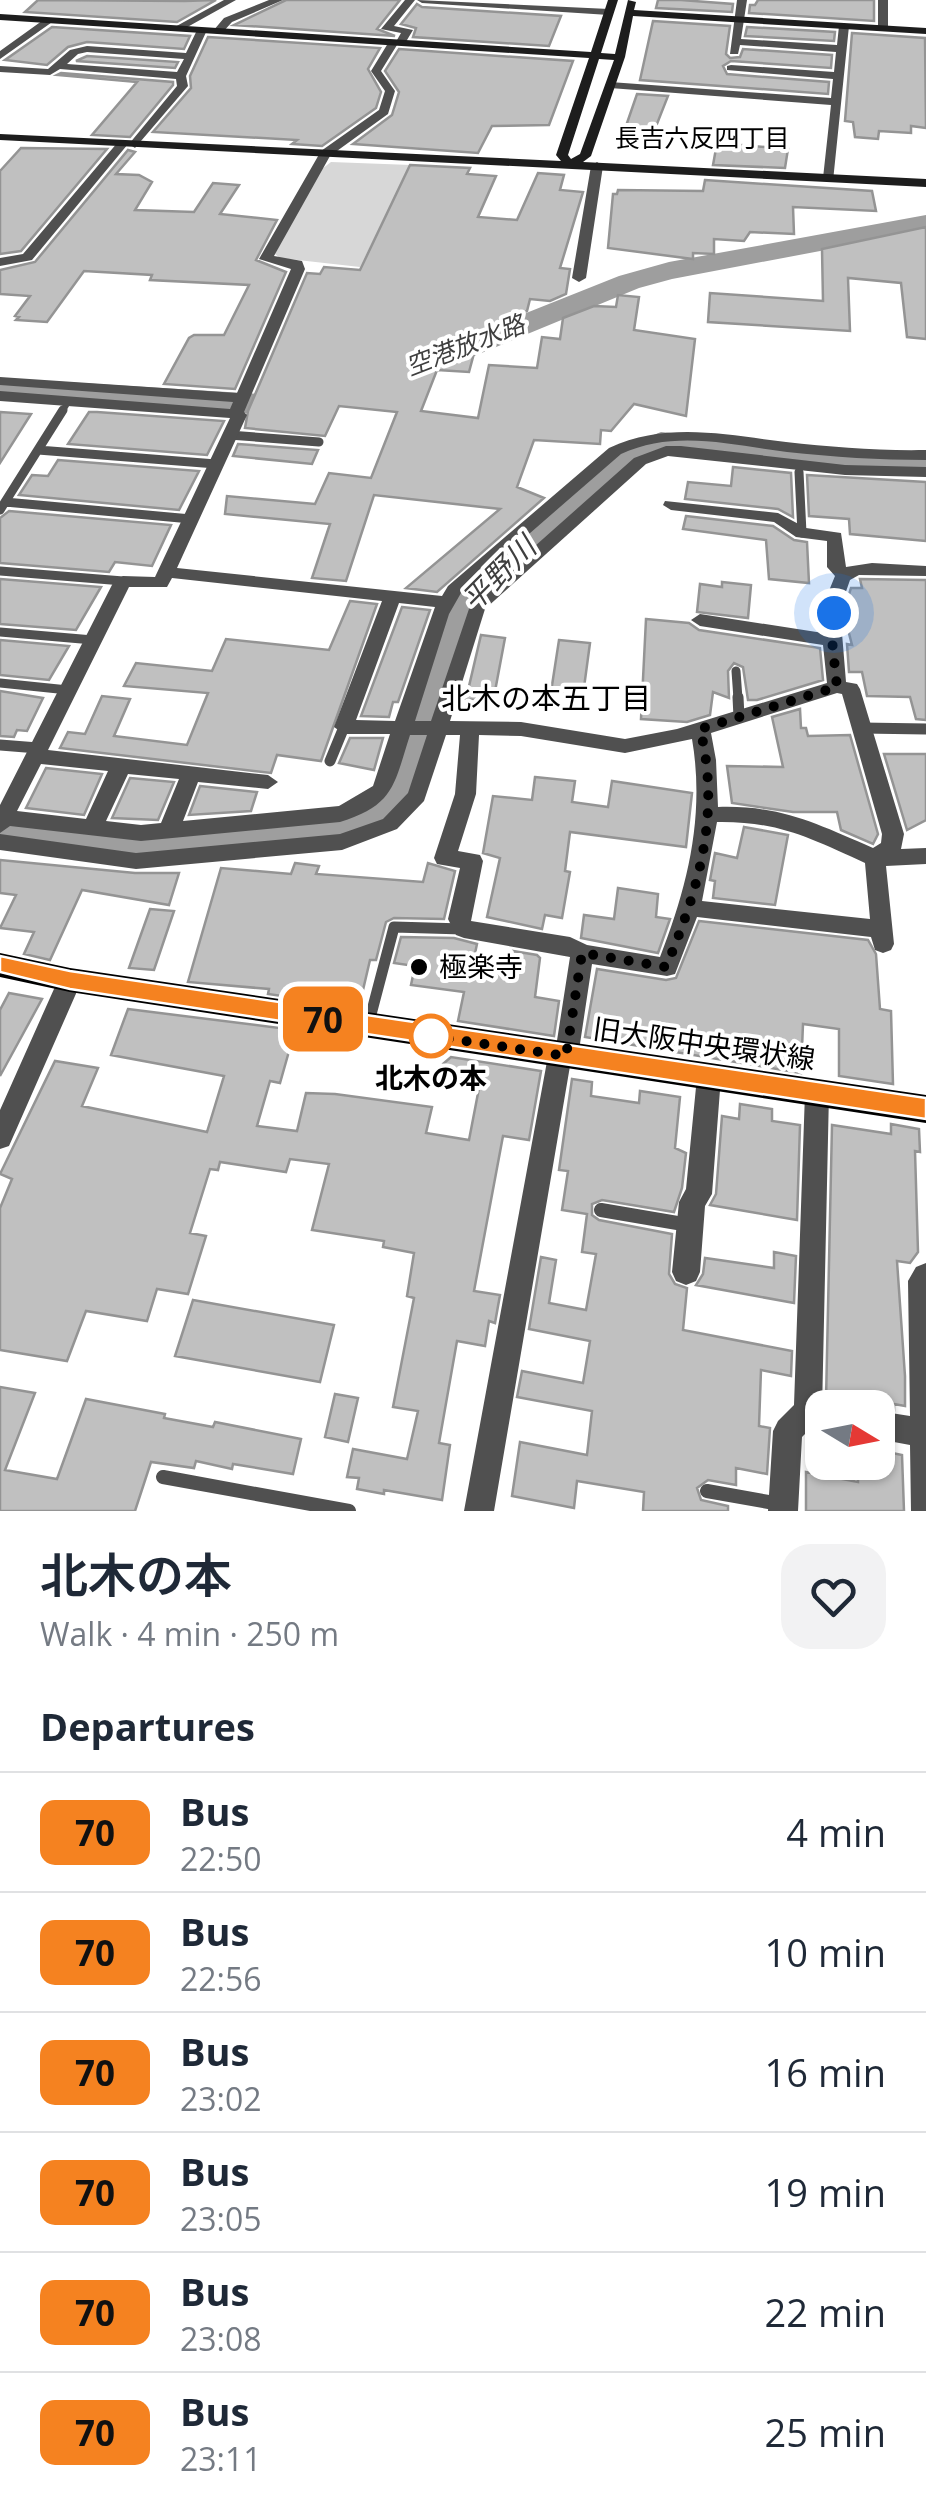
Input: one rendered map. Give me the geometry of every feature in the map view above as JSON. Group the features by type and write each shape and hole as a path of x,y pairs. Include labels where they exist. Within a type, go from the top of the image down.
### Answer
{"main road":[{"name":"旧大阪中央環状線","path":"3,970 926,1109"}],"street":[{"path":"178,28 231,0"},
{"path":"218,31 228,20 278,0"},
{"path":"410,0 386,29 408,30 376,71 390,91 384,112 325,154 266,259 296,264 298,269 238,406 239,414 161,583 123,581 2,820 141,833 340,814 357,808 382,790 445,602 468,577 628,444 680,435 886,456 926,455"},
{"path":"422,0 611,6 598,56 562,155 570,164"},
{"path":"570,164 585,156 620,57 632,0"},
{"path":"727,93 742,0"},
{"path":"883,0 883,28"},
{"path":"628,13 926,31"},
{"path":"0,16 49,16 202,30 620,57"},
{"path":"0,56 49,16"},
{"path":"829,178 844,26"},
{"path":"0,262 27,258 183,86 181,76 202,30"},
{"path":"735,42 843,48"},
{"path":"0,68 50,72 74,52 87,49 188,56"},
{"path":"58,66 181,76"},
{"path":"731,68 840,76"},
{"path":"610,84 836,102"},
{"path":"0,138 926,183"},
{"path":"579,278 597,166"},
{"path":"0,381 238,406"},
{"path":"0,396 68,402 238,406"},
{"path":"0,842 136,861 342,842 379,829 418,796 477,608 640,461 666,451 681,451 845,470 926,472"},
{"path":"672,505 778,518 802,533 835,537 836,567 843,575"},
{"path":"837,687 832,640 835,586 843,575 856,570 926,571"},
{"path":"166,572 445,602"},
{"path":"394,596 344,727 521,729 625,746 700,729 837,687 850,690 893,834 891,847 875,858"},
{"path":"700,620 832,640"},
{"path":"469,728 472,761 458,828 446,858 472,862 460,919 464,929 666,967 691,908 707,815 708,782 700,729"},
{"path":"36,752 120,766 268,782"},
{"path":"92,828 120,766"},
{"path":"169,830 191,774"},
{"path":"707,815 746,814 792,821 875,858 926,856"},
{"path":"691,908 883,936 875,858"},
{"path":"479,1511 582,953"},
{"path":"0,1138 70,980"},
{"path":"686,1272 692,1202 700,1194 709,1078"},
{"path":"815,1390 817,1093"},
{"path":"926,1276 922,1280 926,1511"},
{"path":"784,1508 788,1431 805,1420"},
{"path":"895,1428 925,1434"}],"lane":[{"path":"68,402 3,506 190,519"},
{"path":"229,435 319,442"},
{"path":"38,450 216,464"},
{"path":"799,472 802,533"},
{"path":"0,571 123,581"},
{"path":"0,632 93,640"},
{"path":"736,670 738,717"},
{"path":"0,683 68,690"},
{"path":"330,762 344,727"},
{"path":"862,728 926,729"},
{"path":"0,744 36,752"},
{"path":"368,1026 394,927 464,929"},
{"path":"602,1210 690,1226"},
{"path":"163,1477 272,1504 349,1511"},
{"path":"707,1491 784,1508"}],"shaded area":[{"path":"331,162 411,165 360,267 280,258 275,254 318,172"}],"building":[{"path":"38,0 216,0 177,22 25,12"},
{"path":"286,0 400,0 377,29 395,36 234,25"},
{"path":"658,0 733,4 732,12 656,8"},
{"path":"758,0 874,0 874,21 749,13 750,5"},
{"path":"417,4 561,16 549,46 413,37 416,28 401,24"},
{"path":"653,21 730,26 726,54 730,58 740,57 743,49 832,55 831,68 731,61 723,66 727,74 829,82 828,94 640,80"},
{"path":"52,27 190,36 184,49 87,42 68,47 47,65 5,60"},
{"path":"747,27 835,32 834,41 745,36"},
{"path":"852,33 925,38 926,128 911,126 911,133 879,131 878,139 855,137 853,122 845,121"},
{"path":"208,37 380,48 368,69 381,92 376,108 322,146 292,144 297,140 153,132 191,88 190,76"},
{"path":"399,49 573,61 549,125 492,126 478,153 353,144 392,115 399,92 385,71"},
{"path":"87,56 178,62 175,68 76,61"},
{"path":"57,75 173,85 130,137 92,135 137,82"},
{"path":"637,94 668,96 655,129 626,126"},
{"path":"717,143 788,149 785,168 713,165"},
{"path":"21,148 107,149 21,251 0,254 0,171"},
{"path":"128,150 135,152 116,174 139,175 152,182 135,210 194,212 213,183 239,185 220,214 277,220 256,260 286,272 235,389 164,384 189,338 224,335 249,285 150,280 152,275 84,271 47,322 16,320 30,296 0,294 0,270 35,262"},
{"path":"410,165 470,168 467,174 496,176 478,217 517,220 538,173 564,175 560,190 583,192 560,268 570,269 566,294 550,301 530,299 527,311 480,331 469,372 437,370 421,411 478,418 489,365 537,368 542,337 560,339 563,318 594,306 616,307 618,295 639,297 634,330 695,339 686,416 634,404 611,431 601,430 600,444 534,440 517,487 544,498 437,592 406,588 500,509 374,495 346,581 312,578 330,524 225,514 227,496 315,504 329,473 371,478 397,412 339,406 325,436 245,428 248,411 307,273 320,274 324,267 360,270"},
{"path":"705,180 872,191 876,211 793,207 794,234 750,232 744,241 714,239 714,254 693,253 693,259 608,248 613,194 618,190 703,191"},
{"path":"926,227 926,339 907,337 901,283 848,278 850,331 708,322 710,293 823,301 822,249"},
{"path":"0,412 31,414 0,463"},
{"path":"89,412 224,421 207,455 68,444"},
{"path":"238,444 318,450 312,464 233,456"},
{"path":"58,460 199,471 179,510 19,495 32,475 48,476"},
{"path":"733,467 791,473 793,517 778,509 685,499 688,482 731,486"},
{"path":"807,475 926,482 926,541 850,534 849,519 809,516"},
{"path":"9,511 171,525 152,566 115,562 109,572 0,563 0,518"},
{"path":"686,516 773,526 794,540 807,542 809,583 769,579 766,540 683,529"},
{"path":"0,579 101,587 76,630 0,624"},
{"path":"860,579 926,580 926,720 916,719 910,697 867,696 862,672 849,672 847,644 852,645 845,618 846,604 851,588 862,588"},
{"path":"722,582 751,585 748,618 697,612 700,584 722,587"},
{"path":"350,601 377,604 321,761 277,755 271,773 60,748 68,732 85,734 102,696 130,699 114,736 187,745 208,693 124,686 136,663 212,671 226,639 329,650"},
{"path":"402,607 430,610 398,702 393,702 389,717 361,716"},
{"path":"646,619 689,623 699,630 820,648 823,680 748,700 743,667 734,663 728,671 729,698 713,692 710,715 687,722 641,719"},
{"path":"481,635 505,638 493,702 466,699"},
{"path":"0,640 69,646 49,680 0,675"},
{"path":"559,640 590,643 583,695 551,692"},
{"path":"0,691 43,698 27,731 17,730 14,737 0,736"},
{"path":"800,709 801,728 806,728 808,736 850,735 878,834 873,844 841,830 837,812 793,812 732,803 727,766 783,767 772,717"},
{"path":"350,738 383,738 374,770 339,763"},
{"path":"884,754 926,754 926,820 907,830"},
{"path":"46,768 102,774 84,815 26,808"},
{"path":"535,777 575,781 572,802 608,807 612,781 692,793 686,847 570,832 565,871 570,872 562,918 545,915 542,929 487,917 500,858 483,853 493,796 532,800"},
{"path":"130,778 174,782 158,820 112,818"},
{"path":"200,786 257,792 251,811 189,815"},
{"path":"744,827 788,835 775,905 713,898 715,881 710,880 715,853 737,858"},
{"path":"0,860 135,873 179,873 169,905 82,890 50,960 24,954 34,932 0,928 16,895 0,893"},
{"path":"295,863 319,866 316,874 423,882 428,863 455,871 444,919 394,918 386,922 376,960 370,960 359,1007 268,994 269,989 188,982 221,868 291,874"},
{"path":"618,888 658,894 656,917 670,919 658,953 581,938 584,915 614,919"},
{"path":"150,909 174,911 154,970 129,968"},
{"path":"699,921 868,940 876,954 880,1009 891,1011 893,1084 839,1076 839,1029 803,1024 801,1073 585,1037 597,969 666,980 676,978"},
{"path":"401,937 454,938 477,944 473,963 511,967 513,951 537,955 540,958 535,997 559,1001 554,1036 458,1021 464,992 411,985 415,966 394,963"},
{"path":"9,993 42,999 0,1076 0,1010"},
{"path":"128,1009 295,1030 280,1083 270,1081 257,1126 297,1131 306,1093 335,1094 432,1107 426,1133 469,1140 479,1088 439,1082 443,1064 451,1057 541,1071 529,1140 503,1136 474,1291 500,1295 495,1323 489,1321 485,1346 457,1341 439,1443 450,1445 442,1500 357,1489 359,1478 347,1477 353,1449 407,1459 418,1411 393,1407 414,1298 407,1296 414,1253 383,1247 384,1241 312,1230 329,1164 290,1159 286,1172 220,1162 218,1170 210,1169 190,1233 206,1236 188,1294 157,1289 147,1321 86,1311 67,1361 0,1350 0,1208 12,1179 0,1174 55,1061 98,1068 82,1106 207,1132 224,1076 111,1055"},
{"path":"572,1079 592,1082 591,1096 639,1103 640,1091 680,1097 675,1148 686,1153 682,1188 674,1212 602,1200 592,1204 592,1215 599,1220 672,1234 669,1274 675,1284 687,1288 683,1330 792,1351 791,1376 761,1370 759,1426 770,1428 767,1474 736,1468 736,1485 708,1480 697,1488 701,1500 728,1506 728,1511 643,1511 644,1492 577,1481 574,1508 512,1496 520,1442 587,1455 592,1411 517,1397 522,1371 583,1383 590,1341 529,1329 541,1257 556,1260 549,1303 586,1310 596,1254 582,1252 587,1214 562,1210 568,1171 559,1170"},
{"path":"740,1104 772,1109 772,1121 800,1125 797,1220 710,1205 716,1194 722,1116 739,1119"},
{"path":"891,1124 919,1129 920,1152 915,1151 918,1252 910,1263 897,1261 905,1406 895,1404 895,1390 826,1390 832,1125 891,1134"},
{"path":"774,1252 796,1256 794,1303 696,1285 703,1274 705,1258 774,1268"},
{"path":"193,1300 334,1325 320,1382 175,1356"},
{"path":"0,1387 35,1393 5,1470 57,1479 86,1399 165,1414 164,1418 213,1427 215,1422 301,1439 293,1474 233,1464 232,1469 196,1461 194,1468 151,1462 135,1511 0,1511"},
{"path":"335,1394 358,1398 348,1442 325,1437"},
{"path":"895,1454 902,1455 904,1511 806,1511 806,1480 895,1480"}],"waterway":[{"name":"空港放水路","path":"422,366 629,282 926,223"},
{"name":"空港放水路","path":"0,388 309,407"},
{"name":"平野川","path":"0,830 139,847 343,827 375,814 397,796 461,604 483,579 623,459 661,442 681,442 851,461 926,462"}],"bus line":[{"name":"70","path":"0,965 70,980 926,1109"}],"place":[{"name":"極楽寺","path":"419,967"},
{"name":"北木の本","path":"431,1036"}],"district":[{"name":"長吉六反四丁目","path":"702,138"},
{"name":"北木の本五丁目","path":"546,699"}],"route":[{"path":"431,1036 566,1056 582,953 666,967 693,903 703,850 708,782 700,729 837,687 832,640 834,613"}]}
